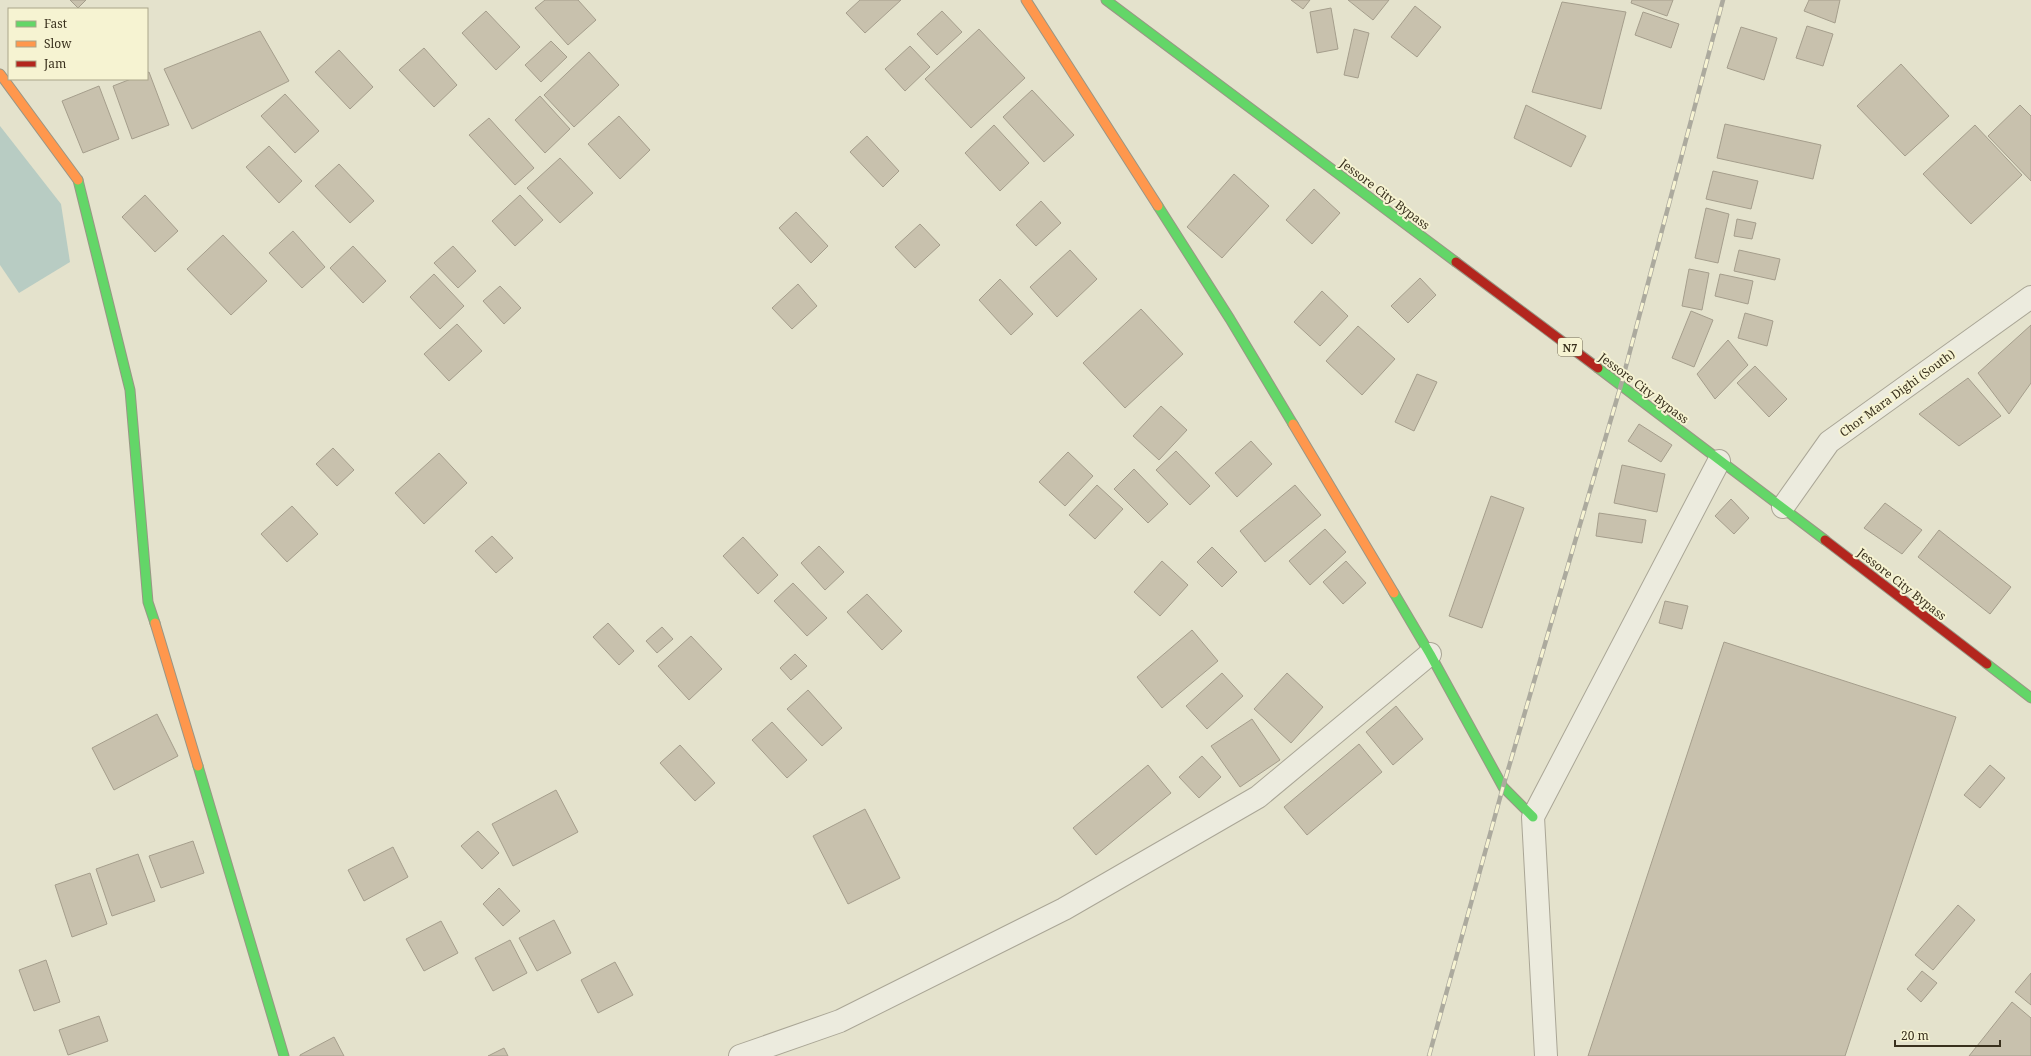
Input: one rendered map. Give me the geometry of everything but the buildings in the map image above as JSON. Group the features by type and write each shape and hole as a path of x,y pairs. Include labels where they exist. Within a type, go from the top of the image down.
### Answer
{"main road":[{"path":"1026,0 1107,123 1230,319 1430,654 1503,787 1534,817"},
{"name":"Jessore City Bypass","path":"1106,0 1719,461 1783,507 2031,698"},
{"path":"0,74 77,178 130,390 148,602 220,838 284,1056"}],"street":[{"name":"Chor Mara Dighi (South)","path":"1783,507 1829,442 2031,297"},
{"path":"1546,1056 1534,817 1719,461"},
{"path":"740,1056 847,1018 1064,909 1258,797 1430,654"}],"shaded area":[{"path":"0,126 61,204 70,262 19,293 0,265"}],"railway":[{"path":"1429,1056 1503,787 1621,385 1723,0"}],"traffic: fast":[{"path":"1106,0 1456,262"},
{"path":"78,180 130,390 148,602 155,623"},
{"path":"1158,206 1230,319 1293,424"},
{"path":"1598,368 1825,540"},
{"path":"1394,593 1430,654 1503,787 1533,817"},
{"path":"1987,664 2031,698"},
{"path":"198,766 284,1056"}],"traffic: slow":[{"path":"1026,0 1158,206"},
{"path":"0,74 78,180"},
{"path":"1293,424 1394,593"},
{"path":"155,623 198,766"}],"traffic: jam":[{"path":"1456,262 1598,368"},
{"path":"1825,540 1987,664"}]}
